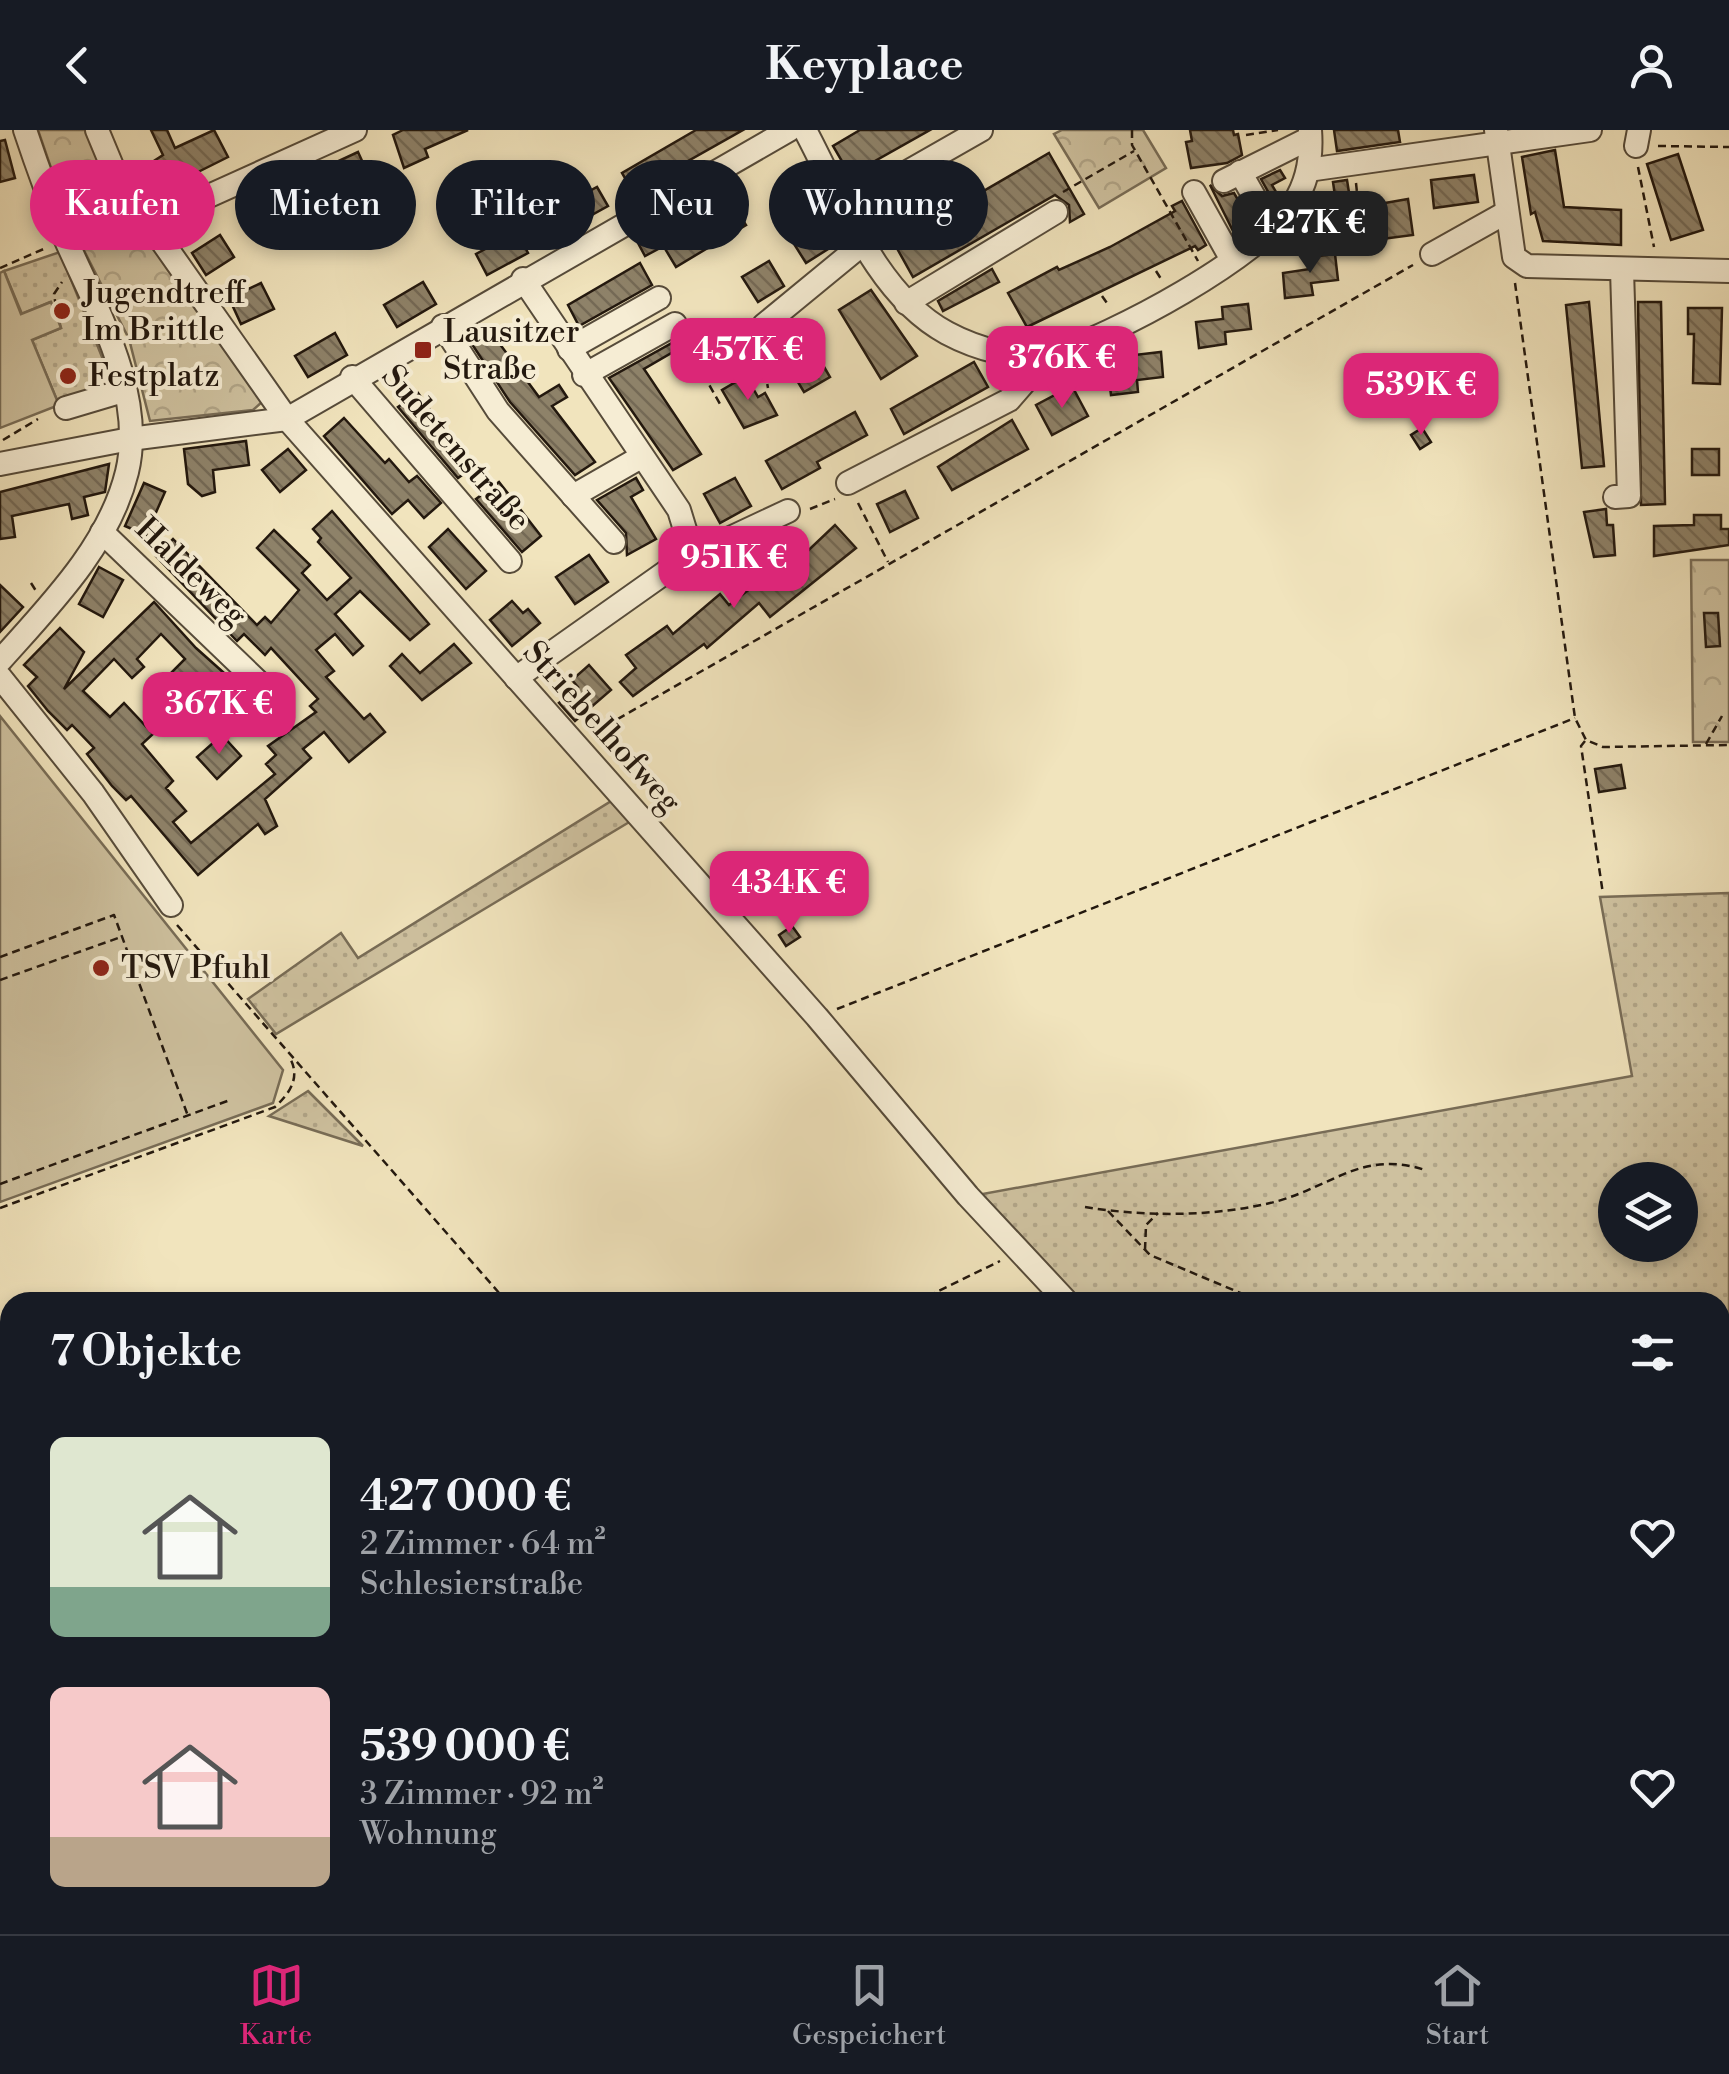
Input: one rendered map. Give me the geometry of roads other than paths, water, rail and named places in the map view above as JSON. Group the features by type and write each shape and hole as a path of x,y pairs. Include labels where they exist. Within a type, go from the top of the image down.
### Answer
{"street":[{"path":"0,661 47,610 102,532 121,491 130,440 123,390 106,328 24,130"},
{"name":"Striebelhofweg","path":"97,130 110,160"},
{"path":"215,193 356,130"},
{"name":"Sudetenstraße","path":"286,418 789,130"},
{"path":"805,130 821,160"},
{"path":"928,160 981,130"},
{"path":"1308,170 1496,136 1590,130"},
{"path":"848,483 1009,400 1020,382 1048,355 1113,329 1232,260 1273,230 1294,203 1308,170 1310,134"},
{"path":"1273,230 1232,176 1310,134"},
{"path":"1496,136 1514,257 1528,266 1552,270 1729,271"},
{"path":"1178,200 1232,260"},
{"path":"906,303 1056,212"},
{"path":"1432,254 1507,212"},
{"name":"Striebelhofweg","path":"168,250 286,418 1057,1292"},
{"path":"764,325 854,250"},
{"path":"870,250 906,303 946,332 1002,352 1048,355"},
{"path":"1615,497 1629,496 1622,270"},
{"path":"516,678 680,562 690,546 690,535 679,510 523,280"},
{"path":"569,349 659,298"},
{"path":"584,374 675,324"},
{"name":"Sudetenstraße","path":"443,326 498,411 614,542"},
{"path":"1002,352 1015,365 1020,382"},
{"name":"Sudetenstraße","path":"352,377 510,562"},
{"path":"66,408 123,390"},
{"path":"4,463 286,418"},
{"path":"573,496 641,456"},
{"path":"690,546 707,550 788,512"},
{"name":"Haldeweg","path":"102,532 278,701"},
{"path":"0,677 93,793 171,905"}],"place":[{"name":"Jugendtreff Im Brittle","path":"62,311"},
{"name":"Lausitzer Straße","path":"423,350"},
{"name":"Festplatz","path":"68,376"},
{"name":"TSV Pfuhl","path":"101,968"}]}
